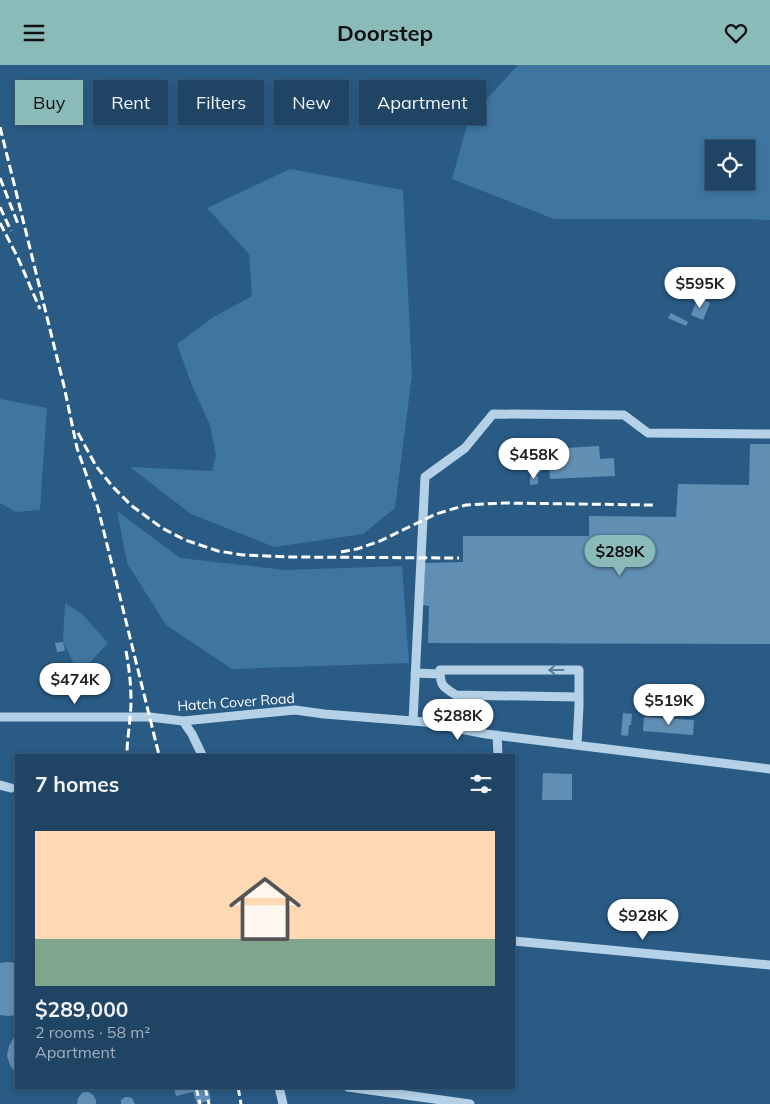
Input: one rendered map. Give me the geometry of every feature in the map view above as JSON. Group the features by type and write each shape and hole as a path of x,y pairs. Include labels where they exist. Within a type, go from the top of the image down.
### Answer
{"street":[{"path":"413,721 425,477 465,448 493,414 624,415 648,433 770,434"},
{"path":"577,745 579,706 579,697 579,670 440,670 440,682 443,687 456,695 579,697"},
{"path":"416,673 440,674"},
{"name":"Hatch Cover Road","path":"0,717 150,717 183,721 295,710 324,715 413,721 497,735 770,769"},
{"path":"183,721 202,754"},
{"path":"497,735 498,754"},
{"path":"0,785 11,788"},
{"path":"515,941 770,965"},
{"path":"280,1089 284,1104"},
{"path":"362,1089 470,1104"}],"shaded area":[{"path":"518,65 770,65 770,220 554,219 452,179 467,125 486,125 486,100"},
{"path":"290,169 403,190 412,375 395,508 363,534 274,547 191,514 130,467 212,471 216,456 210,425 193,388 177,344 212,318 252,296 249,254 207,208"},
{"path":"0,399 47,408 40,510 16,512 0,503"},
{"path":"117,511 180,558 286,570 402,566 409,663 232,669 166,625 127,563"},
{"path":"65,603 82,614 108,643 79,674 63,642"}],"building":[{"path":"698,297 710,303 703,320 691,315"},
{"path":"671,313 688,322 686,326 668,318"},
{"path":"527,442 548,442 548,449 599,446 600,459 614,458 615,476 550,479 548,452 527,452"},
{"path":"750,444 770,444 770,644 428,643 429,606 423,605 425,563 463,562 463,536 589,536 589,516 676,517 678,484 749,485"},
{"path":"535,456 541,459 544,465 541,471 535,474 529,471 526,465 529,459"},
{"path":"530,476 538,476 538,484 530,485"},
{"path":"63,642 65,651 57,652 55,643"},
{"path":"623,713 632,714 628,736 621,735"},
{"path":"644,717 694,720 693,735 643,731"},
{"path":"543,773 572,774 572,800 542,800"},
{"path":"0,963 15,963 15,1015 0,1015"},
{"path":"15,1036 15,1072 7,1056 9,1046"},
{"path":"174,1089 208,1089 211,1100 197,1104 193,1092 176,1096"},
{"path":"85,1092 93,1095 96,1104 77,1104 78,1098"},
{"path":"125,1097 132,1098 135,1104 121,1104 121,1100"}],"railway":[{"path":"0,127 64,386 77,448 98,508 159,754"},
{"path":"0,178 18,224"},
{"path":"0,207 11,231"},
{"path":"0,223 18,258 40,309"},
{"path":"78,433 96,466 132,506 162,528 185,540 218,551 243,555 291,557 459,558"},
{"path":"341,552 380,541 436,514 466,505 504,503 653,505"},
{"path":"126,651 131,701 127,754"},
{"path":"196,1089 200,1104"},
{"path":"205,1089 209,1104"},
{"path":"238,1089 241,1104"}]}
